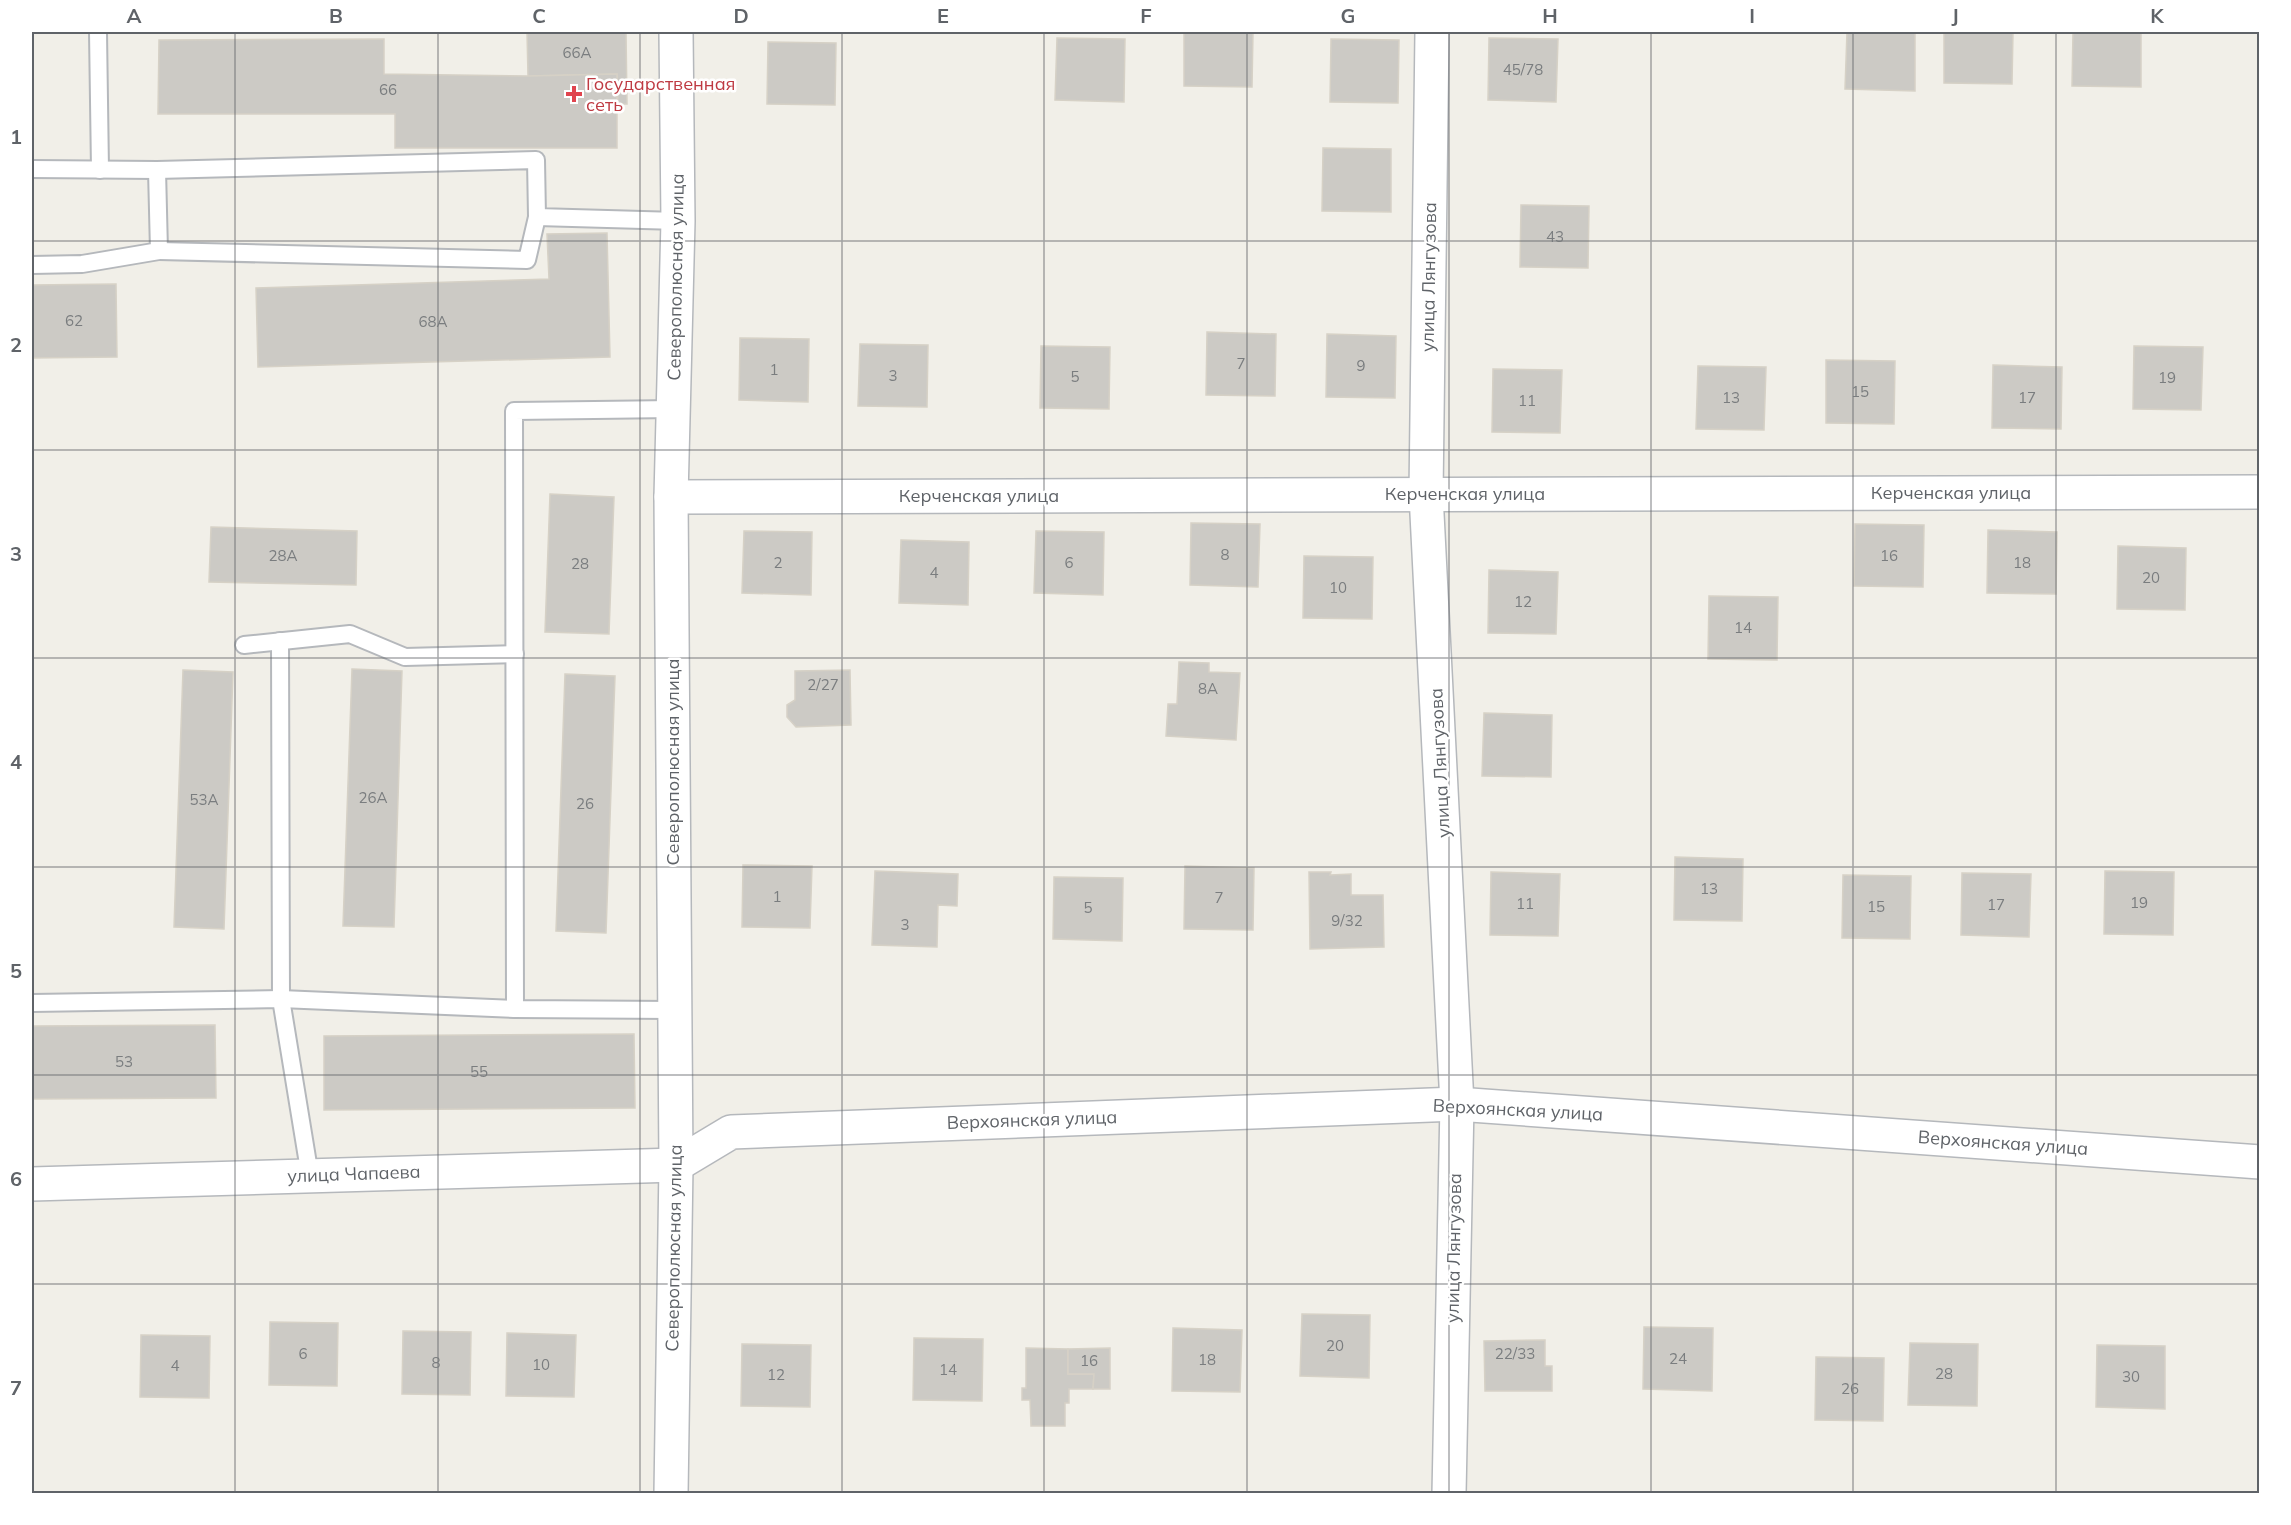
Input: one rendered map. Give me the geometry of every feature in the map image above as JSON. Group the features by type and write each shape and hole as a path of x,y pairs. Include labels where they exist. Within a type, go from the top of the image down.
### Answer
{"street":[{"name":"Северополюсная улица","path":"671,1494 676,1165 671,497 678,220 676,32"},
{"name":"улица Лянгузова","path":"1432,32 1426,494 1456,1104 1449,1494"},
{"name":"Керченская улица","path":"671,497 2259,492"},
{"name":"Верхоянская улица","path":"676,1165 731,1132 1456,1104 2259,1162"},
{"name":"улица Чапаева","path":"32,1184 676,1165"}],"lane":[{"path":"98,32 100,170"},
{"path":"32,169 157,170 536,160 537,217 527,260 159,252 82,264 32,265"},
{"path":"157,170 159,252"},
{"path":"537,217 678,220"},
{"path":"515,1009 514,411 674,409"},
{"path":"244,645 350,634 405,657 515,654"},
{"path":"280,641 281,999 310,1176"},
{"path":"32,1002 281,999 515,1009 675,1010"}],"building":[{"path":"527,32 626,32 627,104 618,104 617,74 528,76"},
{"path":"1184,32 1253,32 1252,87 1184,86"},
{"path":"1847,32 1915,32 1915,91 1845,89"},
{"path":"1944,32 2013,32 2012,84 1944,83"},
{"path":"2073,32 2141,32 2141,87 2072,86"},
{"path":"1057,38 1125,39 1124,102 1055,100"},
{"path":"1489,38 1558,39 1556,102 1488,100"},
{"path":"384,39 384,74 528,76 617,74 617,148 395,148 395,114 158,114 159,40"},
{"path":"1331,39 1399,40 1398,103 1330,102"},
{"path":"768,42 836,43 835,105 767,104"},
{"path":"1323,148 1391,149 1391,212 1322,211"},
{"path":"1521,205 1589,206 1588,268 1520,267"},
{"path":"607,233 610,357 258,367 256,288 549,279 547,234"},
{"path":"116,284 117,357 32,358 32,285"},
{"path":"1207,332 1276,334 1275,396 1206,395"},
{"path":"1327,334 1396,336 1395,398 1326,397"},
{"path":"740,338 809,339 808,402 739,400"},
{"path":"860,344 928,345 927,407 858,406"},
{"path":"1041,346 1110,347 1109,409 1040,408"},
{"path":"2134,346 2203,347 2201,410 2133,409"},
{"path":"1826,360 1895,361 1894,424 1826,423"},
{"path":"1993,365 2062,367 2061,429 1992,428"},
{"path":"1698,366 1766,367 1764,430 1696,429"},
{"path":"1493,369 1562,370 1560,433 1492,432"},
{"path":"550,494 614,497 609,634 545,632"},
{"path":"1191,523 1260,524 1258,587 1190,585"},
{"path":"1855,524 1924,525 1923,587 1854,586"},
{"path":"211,527 357,531 356,585 209,582"},
{"path":"1988,530 2057,532 2056,594 1987,593"},
{"path":"744,531 812,532 811,595 742,593"},
{"path":"1036,531 1104,532 1103,595 1034,593"},
{"path":"901,540 969,542 968,605 899,603"},
{"path":"2118,546 2186,548 2185,610 2117,609"},
{"path":"1304,556 1373,557 1372,619 1303,618"},
{"path":"1489,570 1558,572 1556,634 1488,633"},
{"path":"1709,596 1778,597 1777,660 1708,659"},
{"path":"1179,662 1209,663 1209,672 1240,673 1236,740 1166,736 1168,704 1177,704"},
{"path":"352,669 402,671 394,927 343,926"},
{"path":"183,670 233,672 224,929 174,927"},
{"path":"850,670 851,725 796,727 787,717 787,705 795,700 795,671"},
{"path":"565,674 615,676 606,933 556,931"},
{"path":"1484,713 1552,715 1551,777 1482,776"},
{"path":"1675,857 1743,859 1742,921 1674,920"},
{"path":"743,865 812,866 810,928 742,927"},
{"path":"1185,866 1254,868 1253,930 1184,929"},
{"path":"875,871 958,874 957,906 938,905 937,947 872,945"},
{"path":"2105,871 2174,872 2173,935 2104,934"},
{"path":"1309,872 1331,872 1330,875 1351,874 1351,895 1383,895 1384,947 1310,949"},
{"path":"1491,872 1560,874 1558,936 1490,935"},
{"path":"1962,873 2031,874 2029,937 1961,935"},
{"path":"1843,875 1911,876 1910,939 1842,938"},
{"path":"1054,877 1123,878 1122,941 1053,939"},
{"path":"215,1025 216,1098 32,1099 32,1026"},
{"path":"634,1034 635,1108 324,1110 324,1036"},
{"path":"1302,1314 1370,1315 1369,1378 1300,1376"},
{"path":"270,1322 338,1323 337,1386 269,1385"},
{"path":"1644,1327 1713,1328 1712,1391 1643,1389"},
{"path":"1173,1328 1242,1330 1240,1392 1172,1391"},
{"path":"403,1331 471,1332 470,1395 402,1394"},
{"path":"507,1333 576,1335 574,1397 506,1396"},
{"path":"141,1335 210,1336 209,1398 140,1397"},
{"path":"914,1338 983,1339 982,1401 913,1400"},
{"path":"1545,1340 1545,1366 1552,1366 1552,1391 1485,1391 1484,1341"},
{"path":"1910,1343 1978,1344 1977,1406 1908,1405"},
{"path":"742,1344 811,1345 810,1407 741,1406"},
{"path":"2097,1345 2165,1346 2165,1409 2096,1407"},
{"path":"1026,1348 1068,1349 1068,1374 1094,1374 1093,1389 1069,1389 1069,1403 1065,1403 1065,1426 1031,1426 1030,1400 1022,1400 1022,1388 1026,1388"},
{"path":"1110,1348 1110,1389 1093,1389 1094,1374 1068,1374 1068,1349"},
{"path":"1816,1357 1884,1358 1883,1421 1815,1420"}],"place":[{"name":"Государственная сеть","path":"574,94"}]}
